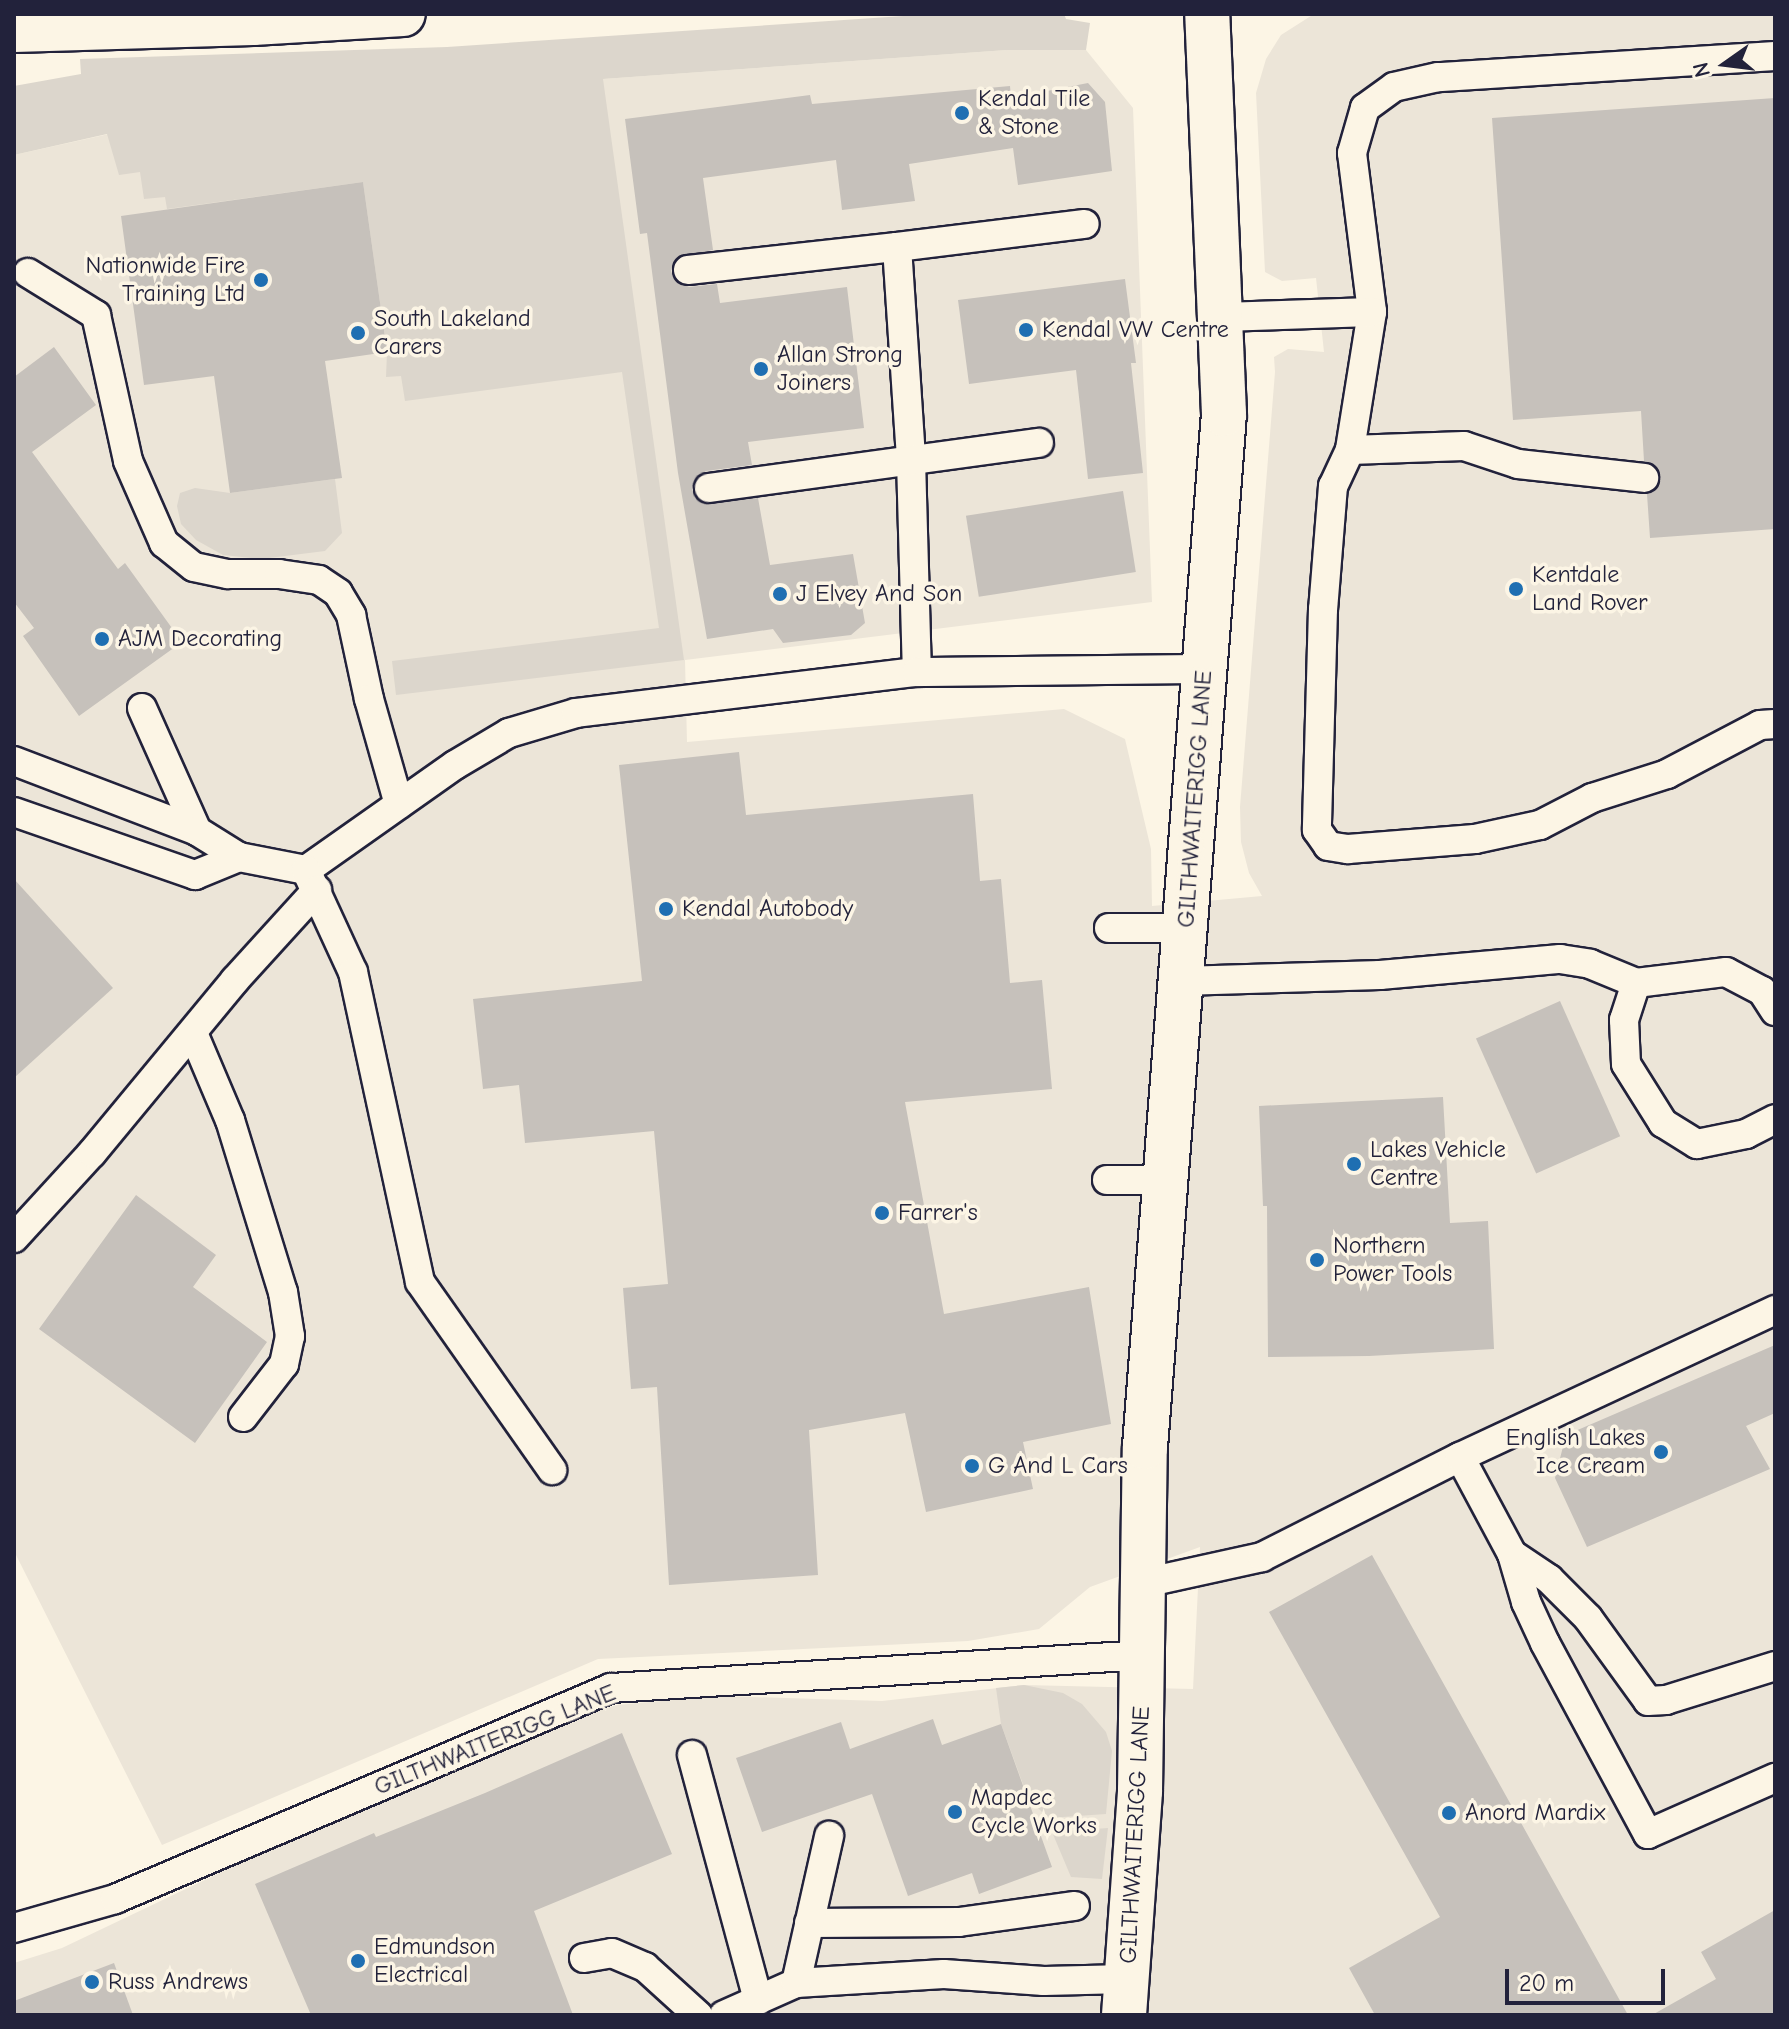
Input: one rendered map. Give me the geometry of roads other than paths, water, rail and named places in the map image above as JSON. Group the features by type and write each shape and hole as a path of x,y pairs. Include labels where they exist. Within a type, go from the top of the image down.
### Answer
{"main road":[{"path":"14,30 403,14"},
{"name":"GILTHWAITERIGG LANE","path":"1125,1997 1140,1791 1145,1447 1224,414 1207,14"}],"lane":[{"path":"1775,56 1438,77 1394,87 1365,108 1352,153 1372,312 1350,450 1333,486 1323,609 1317,830 1328,846 1348,849 1475,839 1540,825 1592,798 1667,774 1760,725 1775,724"},
{"path":"688,270 1085,224"},
{"path":"897,247 911,460 917,672"},
{"path":"28,273 96,315 128,461 164,543 194,567 228,574 279,574 319,580 338,593 355,628 369,699 399,804"},
{"path":"1222,317 1372,312"},
{"path":"709,488 1039,443"},
{"path":"1350,450 1464,446 1518,464 1644,478"},
{"path":"14,1238 92,1153 193,1033 311,880 399,804 509,733 576,713 917,672 1205,669"},
{"path":"142,708 197,831"},
{"path":"14,761 197,831 239,857 311,880 353,972 420,1282 552,1470"},
{"path":"14,812 195,875 239,857"},
{"path":"1109,928 1186,928"},
{"path":"1181,981 1380,975 1560,959 1590,964 1636,983 1726,972 1762,991 1775,1011"},
{"path":"1636,983 1624,1020 1626,1064 1663,1123 1697,1144 1746,1134 1775,1119"},
{"path":"193,1033 235,1135 283,1292 290,1336 284,1364 243,1417"},
{"path":"1107,1180 1165,1180"},
{"path":"1144,1583 1262,1557 1460,1457 1775,1310"},
{"path":"1460,1457 1512,1554 1526,1602 1545,1643 1648,1834 1775,1778"},
{"path":"1512,1554 1549,1579 1588,1618 1648,1701 1666,1700 1775,1666"},
{"name":"GILTHWAITERIGG LANE","path":"14,1928 115,1899 611,1688 1144,1655"},
{"path":"692,1755 758,2000"},
{"path":"796,1983 829,1836"},
{"path":"809,1923 959,1922 1075,1906"},
{"path":"584,1958 612,1953 645,1967 698,2015"},
{"path":"724,2015 796,1983 944,1974 1044,1981 1125,1997"}],"place":[{"name":"Kendal Tile & Stone","path":"962,113"},
{"name":"Nationwide Fire Training Ltd","path":"261,280"},
{"name":"Kendal VW Centre","path":"1026,330"},
{"name":"South Lakeland Carers","path":"358,333"},
{"name":"Allan Strong Joiners","path":"761,369"},
{"name":"Kentdale Land Rover","path":"1516,589"},
{"name":"J Elvey And Son","path":"780,594"},
{"name":"AJM Decorating","path":"102,639"},
{"name":"Kendal Autobody","path":"666,909"},
{"name":"Lakes Vehicle Centre","path":"1354,1164"},
{"name":"Farrer's","path":"882,1213"},
{"name":"Northern Power Tools","path":"1317,1260"},
{"name":"English Lakes Ice Cream","path":"1661,1452"},
{"name":"G And L Cars","path":"972,1466"},
{"name":"Mapdec Cycle Works","path":"955,1812"},
{"name":"Anord Mardix","path":"1449,1813"},
{"name":"Edmundson Electrical","path":"358,1961"},
{"name":"Russ Andrews","path":"92,1982"}]}
